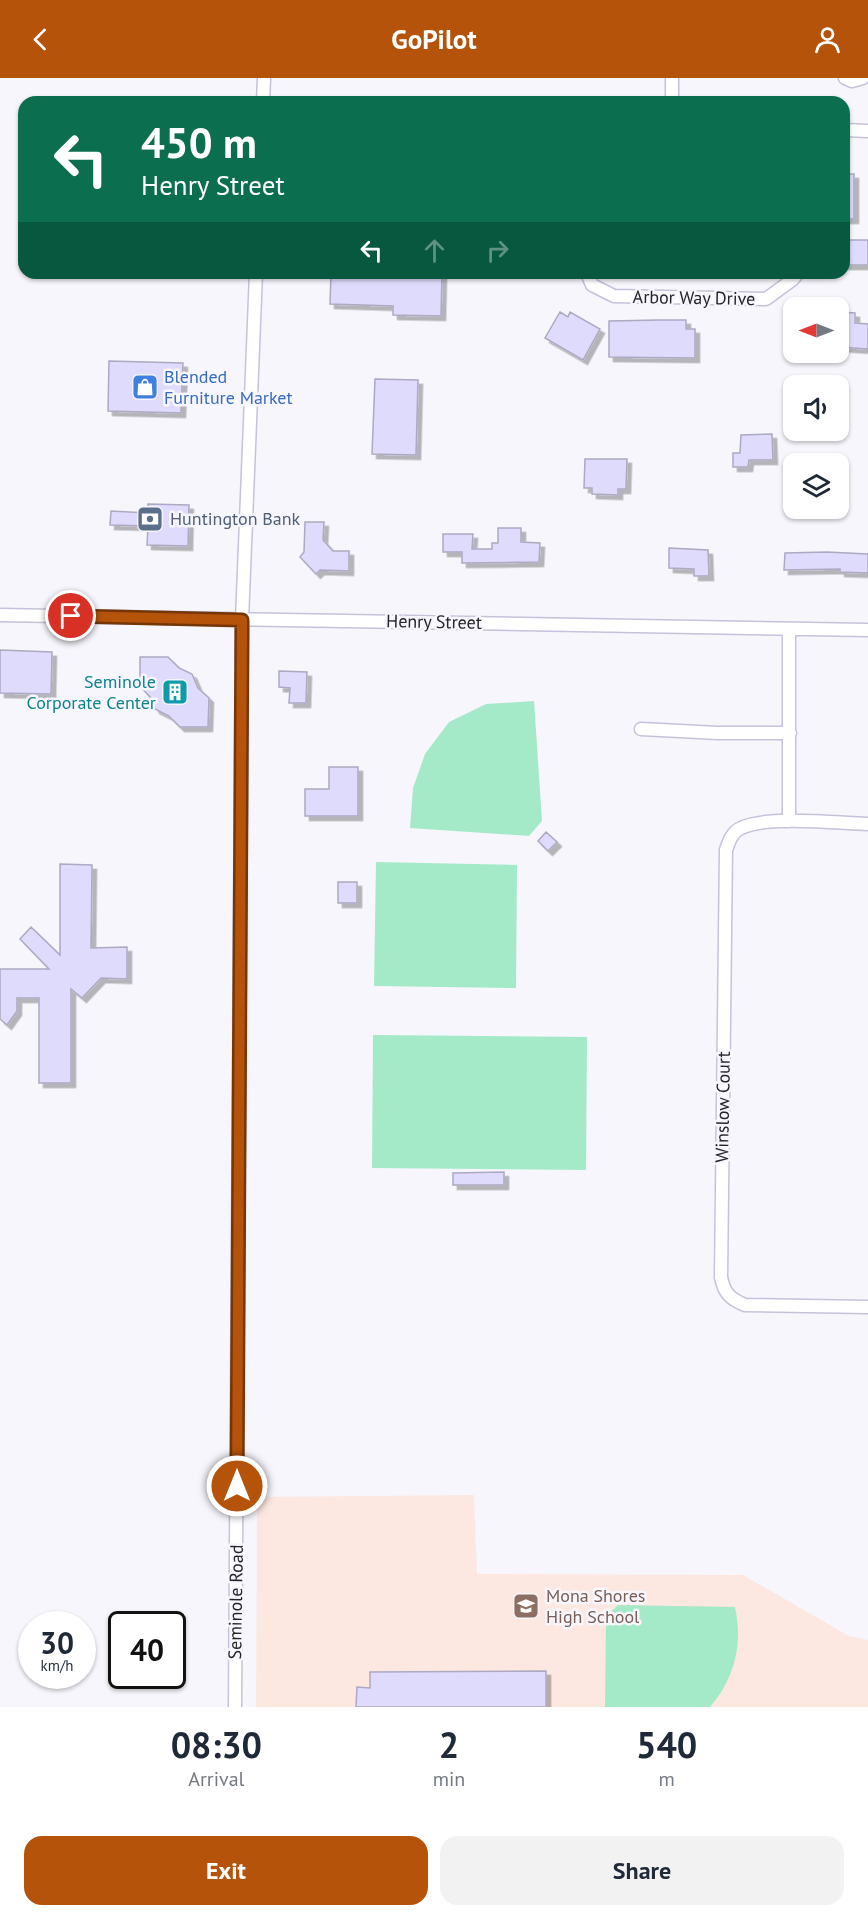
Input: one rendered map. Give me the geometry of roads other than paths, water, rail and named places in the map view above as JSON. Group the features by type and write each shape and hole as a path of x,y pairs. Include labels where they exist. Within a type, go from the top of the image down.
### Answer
{"street":[{"path":"263,96 264,78"},
{"path":"672,78 672,96"},
{"path":"845,78 852,81 863,78"},
{"path":"850,130 868,131"},
{"name":"Seminole Road","path":"235,1707 242,620 256,279"},
{"name":"Arbor Way Drive","path":"590,279 592,285 614,296 766,299 792,279"},
{"name":"Henry Street","path":"0,615 868,630"},
{"path":"789,629 789,821"},
{"path":"641,729 718,733 790,733"},
{"name":"Winslow Court","path":"868,824 789,821 740,828 731,836 726,850 721,1277 724,1291 732,1300 745,1305 868,1307"}],"place":[{"name":"Blended Furniture Market","path":"145,387"},
{"name":"Huntington Bank","path":"150,519"},
{"name":"Seminole Corporate Center","path":"175,692"},
{"name":"Mona Shores High School","path":"526,1606"}]}
